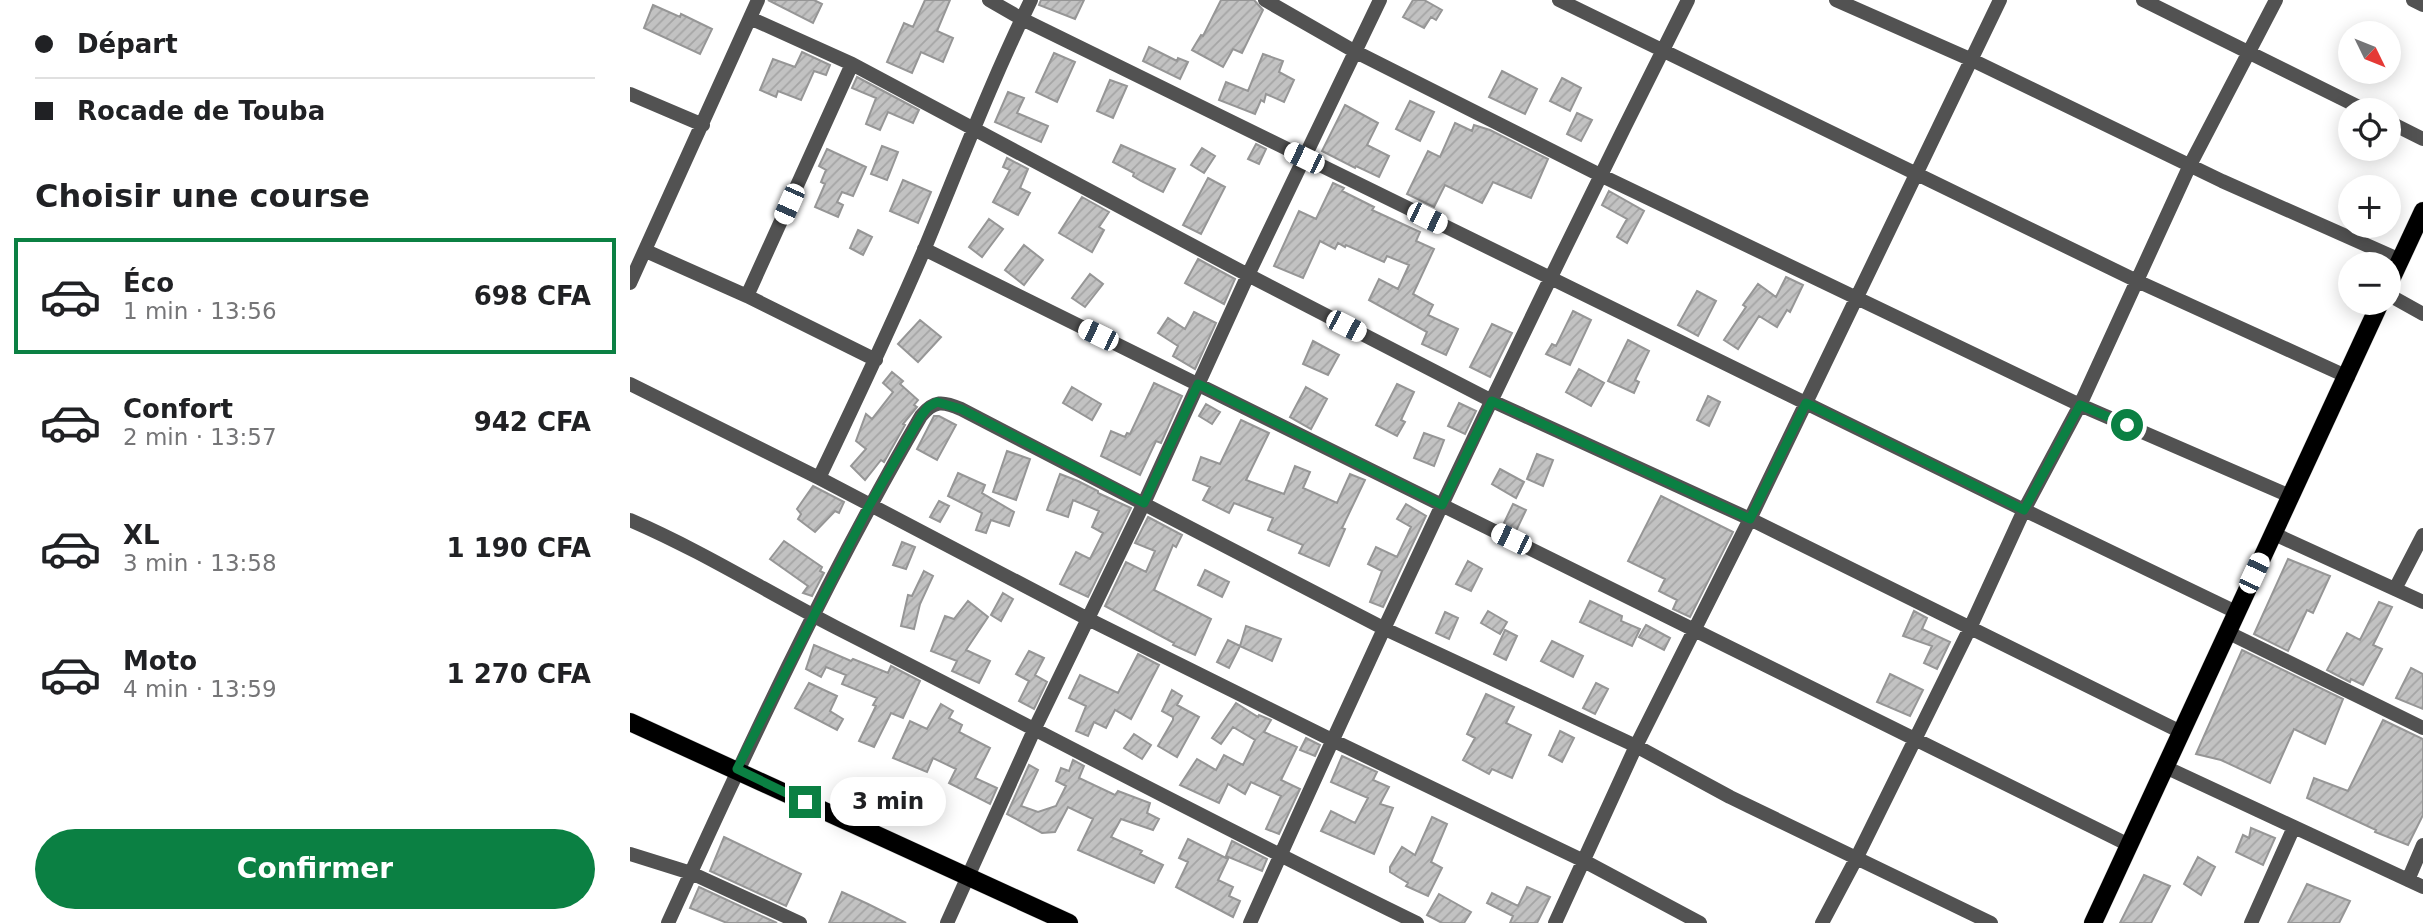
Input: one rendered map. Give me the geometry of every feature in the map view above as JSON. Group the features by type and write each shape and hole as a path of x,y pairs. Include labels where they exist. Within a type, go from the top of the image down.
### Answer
{"main road":[{"path":"2401,258 2423,211"},
{"path":"2093,923 2375,315"},
{"path":"630,722 1069,923"}],"street":[{"path":"630,283 758,0"},
{"path":"989,0 1022,19 1304,158 2236,612"},
{"path":"819,478 876,360 972,128 1031,0"},
{"path":"1265,0 1354,51 1600,175 2080,405 2290,496"},
{"path":"947,923 1035,728 1144,503 1248,275 1380,0"},
{"path":"1559,0 2137,281 2348,377"},
{"path":"1250,923 1442,505 1600,175 1688,0"},
{"path":"1836,0 1972,60 2190,165 2382,252"},
{"path":"1555,923 1636,746 1750,519 2000,0"},
{"path":"2143,0 2341,98"},
{"path":"1822,923 1857,859 1970,628 2024,510 2080,405 2190,165 2276,0"},
{"path":"2413,0 2423,5"},
{"path":"750,18 852,64 1248,275 1492,401 1750,519 2181,732"},
{"path":"747,296 852,64"},
{"path":"630,94 703,125"},
{"path":"2401,128 2423,139"},
{"path":"924,248 2129,845"},
{"path":"646,250 876,360"},
{"path":"2401,302 2423,314"},
{"path":"630,384 819,478 1088,619 1584,861 1700,923"},
{"path":"668,923 737,769 869,506 921,416 928,407 937,402 961,409 1385,629 1636,746 1730,797 1991,923"},
{"path":"630,520 718,563 813,616 1280,856 1417,923"},
{"path":"2272,533 2423,602"},
{"path":"2395,589 2423,535"},
{"path":"2227,632 2423,727"},
{"path":"2165,767 2423,887"},
{"path":"2251,923 2294,827"},
{"path":"2408,880 2423,845"},
{"path":"630,854 691,873 800,923"}],"building":[{"path":"768,0 814,0 822,4 813,23"},
{"path":"925,0 950,0 937,31 953,38 943,62 921,52 912,73 887,62 904,23 913,27"},
{"path":"1041,0 1084,0 1075,19 1039,5"},
{"path":"1221,0 1254,0 1263,10 1242,53 1233,49 1223,67 1192,50 1201,35 1203,36"},
{"path":"1413,0 1424,0 1442,10 1436,20 1431,17 1424,28 1403,17"},
{"path":"653,5 680,17 681,14 712,29 700,54 644,28"},
{"path":"1149,47 1177,61 1178,58 1188,62 1180,79 1143,61"},
{"path":"802,52 830,65 826,75 814,71 801,100 778,91 776,97 760,90 773,59 795,67"},
{"path":"1054,53 1075,62 1057,102 1036,92"},
{"path":"1263,54 1283,61 1279,72 1294,80 1284,102 1266,94 1264,102 1261,100 1255,114 1219,100 1226,82 1248,91"},
{"path":"1502,71 1537,89 1525,114 1489,97"},
{"path":"857,77 919,110 913,123 888,112 880,130 866,124 876,98 852,88"},
{"path":"1562,78 1581,88 1570,111 1550,101"},
{"path":"1110,80 1127,86 1113,118 1097,111"},
{"path":"1008,92 1024,98 1017,113 1048,126 1041,142 995,122"},
{"path":"1410,101 1434,112 1420,141 1396,129"},
{"path":"1345,105 1378,123 1367,145 1389,156 1379,177 1322,151"},
{"path":"1577,113 1592,120 1581,141 1567,134"},
{"path":"1455,123 1472,131 1474,125 1490,130 1548,159 1531,198 1493,182 1482,203 1445,185 1434,207 1407,194 1428,151 1440,157"},
{"path":"1256,144 1266,149 1259,164 1248,159"},
{"path":"1121,145 1175,169 1163,192 1113,162"},
{"path":"882,146 898,152 887,180 871,174"},
{"path":"1202,148 1215,156 1204,173 1191,165"},
{"path":"827,149 866,167 853,196 842,192 837,202 843,205 838,217 815,207 825,184 821,182 826,170 819,166"},
{"path":"1007,158 1028,169 1020,188 1030,193 1018,215 993,202 1010,170 1003,167"},
{"path":"1208,178 1225,187 1201,234 1183,225"},
{"path":"903,180 931,192 918,223 890,211"},
{"path":"1333,183 1344,188 1342,191 1374,207 1372,210 1420,232 1416,241 1434,249 1413,294 1433,305 1428,315 1458,329 1446,355 1422,344 1427,332 1369,300 1379,279 1398,289 1409,265 1387,256 1384,262 1338,243 1335,249 1320,241 1303,278 1274,266 1299,211 1316,219"},
{"path":"1609,191 1644,211 1627,243 1617,237 1627,219 1602,205"},
{"path":"1082,197 1109,212 1099,227 1104,230 1092,252 1059,233"},
{"path":"989,219 1003,229 982,257 969,247"},
{"path":"858,230 872,237 863,255 850,248"},
{"path":"1024,245 1043,260 1024,285 1005,270"},
{"path":"1198,259 1235,279 1224,304 1185,283"},
{"path":"1090,274 1103,284 1085,307 1072,298"},
{"path":"1786,277 1803,285 1790,312 1787,310 1777,327 1759,316 1738,349 1724,340 1758,284 1776,297"},
{"path":"1697,291 1716,301 1698,336 1678,325"},
{"path":"1573,311 1591,320 1570,365 1546,354 1552,344 1556,346"},
{"path":"1194,312 1216,323 1195,369 1173,356 1178,346 1158,333 1168,318 1185,329"},
{"path":"920,320 941,337 918,362 898,344"},
{"path":"1492,324 1512,333 1490,377 1470,367"},
{"path":"1628,340 1649,351 1635,380 1639,382 1634,393 1608,381"},
{"path":"1313,341 1339,355 1328,375 1303,364"},
{"path":"1579,369 1604,383 1591,406 1566,392"},
{"path":"892,372 903,381 900,384 918,400 914,405 917,407 903,424 905,425 884,462 881,460 865,480 851,466 866,449 856,441 866,414 872,419 893,392 883,383"},
{"path":"1154,383 1182,396 1161,443 1156,441 1140,475 1101,456 1111,431 1125,437 1127,433 1130,434"},
{"path":"1397,384 1414,392 1401,420 1405,422 1397,436 1376,425"},
{"path":"1072,387 1101,404 1092,420 1063,403"},
{"path":"1306,387 1327,399 1311,429 1290,417"},
{"path":"1708,396 1720,402 1709,426 1697,420"},
{"path":"1459,403 1476,411 1465,434 1448,426"},
{"path":"1206,404 1220,412 1212,424 1199,416"},
{"path":"934,416 956,425 937,460 917,449"},
{"path":"1241,420 1269,433 1246,480 1284,494 1295,466 1310,472 1303,488 1337,503 1350,474 1365,480 1342,528 1345,529 1329,566 1299,553 1303,545 1268,530 1273,518 1234,503 1229,513 1203,500 1210,487 1193,480 1201,457 1220,464"},
{"path":"1424,433 1444,440 1434,466 1414,458"},
{"path":"1007,451 1030,459 1016,500 993,492"},
{"path":"1537,454 1553,460 1543,486 1527,479"},
{"path":"1500,469 1524,482 1516,498 1492,484"},
{"path":"958,473 985,485 982,493 1014,512 1009,526 991,520 986,533 976,530 982,513 948,496"},
{"path":"1060,474 1131,508 1088,597 1060,584 1076,552 1090,559 1103,533 1092,527 1099,511 1073,500 1068,517 1047,510"},
{"path":"813,486 844,502 839,513 835,511 815,532 798,519 801,514 797,509"},
{"path":"1661,496 1733,532 1690,617 1673,609 1677,600 1659,591 1665,579 1628,561"},
{"path":"939,501 949,506 940,522 930,517"},
{"path":"1406,504 1426,516 1383,607 1370,602 1382,571 1368,564 1376,547 1397,557 1411,527 1397,519"},
{"path":"1513,504 1526,510 1516,531 1503,525"},
{"path":"1148,517 1182,535 1176,547 1173,545 1154,590 1211,619 1195,655 1105,606 1126,562 1146,572 1155,551 1135,543"},
{"path":"784,541 822,567 820,571 824,573 812,596 803,593 808,586 770,559"},
{"path":"902,542 915,547 906,569 893,565"},
{"path":"2288,559 2330,576 2313,613 2307,610 2288,651 2254,634"},
{"path":"1468,561 1482,569 1471,591 1456,584"},
{"path":"1205,570 1229,582 1222,597 1198,585"},
{"path":"924,571 933,576 920,604 914,629 901,626 908,595 912,596"},
{"path":"1003,593 1013,599 1001,621 991,615"},
{"path":"968,601 988,617 966,650 990,661 979,683 952,671 957,661 931,651 945,616 954,619"},
{"path":"1590,601 1622,616 1621,621 1640,629 1632,646 1580,622"},
{"path":"2379,602 2392,607 2373,645 2382,649 2363,685 2351,679 2350,682 2327,670 2347,633 2360,640"},
{"path":"1488,611 1507,622 1500,634 1481,623"},
{"path":"1914,611 1927,618 1922,629 1950,642 1937,669 1924,663 1932,646 1903,636"},
{"path":"1445,612 1458,618 1449,639 1436,633"},
{"path":"1646,625 1670,638 1664,650 1639,637"},
{"path":"1246,626 1281,639 1272,661 1240,646"},
{"path":"1505,630 1517,636 1506,660 1494,654"},
{"path":"1228,640 1240,646 1229,668 1217,662"},
{"path":"1552,641 1583,656 1573,677 1541,661"},
{"path":"814,645 888,673 891,666 920,681 903,718 891,713 874,747 859,741 876,706 873,705 877,698 842,684 846,675 826,667 821,677 806,669"},
{"path":"2242,650 2343,699 2325,744 2294,729 2270,783 2221,760 2196,754"},
{"path":"1029,651 1044,658 1035,675 1047,682 1034,709 1019,701 1029,681 1016,674"},
{"path":"1138,654 1159,665 1131,719 1115,710 1106,728 1094,722 1088,736 1076,731 1086,706 1069,698 1080,675 1118,693"},
{"path":"2411,668 2423,674 2423,709 2396,698"},
{"path":"1890,674 1923,690 1910,716 1877,702"},
{"path":"809,683 837,696 830,711 843,719 837,730 795,708"},
{"path":"1596,683 1608,689 1595,714 1583,708"},
{"path":"1172,690 1182,696 1177,705 1199,717 1177,757 1158,746 1173,720 1173,717 1162,711"},
{"path":"1486,694 1514,707 1506,723 1531,735 1512,778 1492,769 1489,774 1463,760 1475,738 1467,734"},
{"path":"1236,703 1258,717 1259,715 1271,720 1264,732 1297,747 1281,780 1300,789 1279,834 1266,829 1281,796 1251,782 1245,794 1228,784 1219,803 1180,785 1197,759 1216,770 1224,755 1243,765 1255,740 1233,727 1221,744 1212,738"},
{"path":"941,704 953,711 949,718 962,725 959,732 990,748 975,778 997,788 990,804 949,783 956,769 933,758 927,772 893,758 910,721 927,729"},
{"path":"2383,720 2423,739 2423,815 2408,845 2375,832 2376,830 2307,798 2314,778 2348,791"},
{"path":"1560,731 1574,738 1562,762 1549,755"},
{"path":"1134,734 1151,745 1142,759 1124,748"},
{"path":"1306,738 1320,745 1315,756 1300,750"},
{"path":"1342,756 1377,772 1373,780 1389,787 1380,804 1393,808 1374,854 1321,831 1331,811 1355,823 1368,798 1331,782"},
{"path":"1073,760 1084,766 1079,778 1115,795 1118,791 1150,803 1147,813 1159,819 1153,830 1121,819 1111,837 1142,851 1140,854 1163,865 1154,883 1078,850 1093,819 1068,807 1055,832 1042,833 1007,814 1029,765 1038,770 1021,806 1038,812 1056,806 1066,786 1056,781 1061,768 1069,771"},
{"path":"1432,817 1447,824 1431,862 1442,868 1428,896 1406,886 1408,883 1390,872 1390,867 1402,847 1415,855"},
{"path":"2251,828 2275,838 2263,865 2236,852 2243,835 2249,838"},
{"path":"724,837 801,874 786,906 710,871"},
{"path":"1188,839 1228,859 1218,880 1233,887 1229,896 1240,901 1233,917 1176,887 1188,862 1179,858"},
{"path":"1232,841 1267,859 1262,871 1226,856"},
{"path":"2198,857 2215,867 2201,895 2184,884"},
{"path":"2144,875 2170,886 2151,923 2120,923"},
{"path":"2307,884 2350,901 2339,923 2288,923"},
{"path":"699,887 777,923 727,923 690,908"},
{"path":"1527,887 1550,897 1537,923 1510,923 1513,916 1487,903 1492,893 1518,906"},
{"path":"842,892 868,904 906,923 829,923"},
{"path":"1439,894 1471,912 1464,923 1442,923 1427,915"}],"route":[{"path":"805,802 737,769 869,506 921,416 928,407 937,402 961,409 1144,503 1198,384 1442,505 1492,401 1750,519 1806,403 2024,510 2080,405 2127,425"}]}
